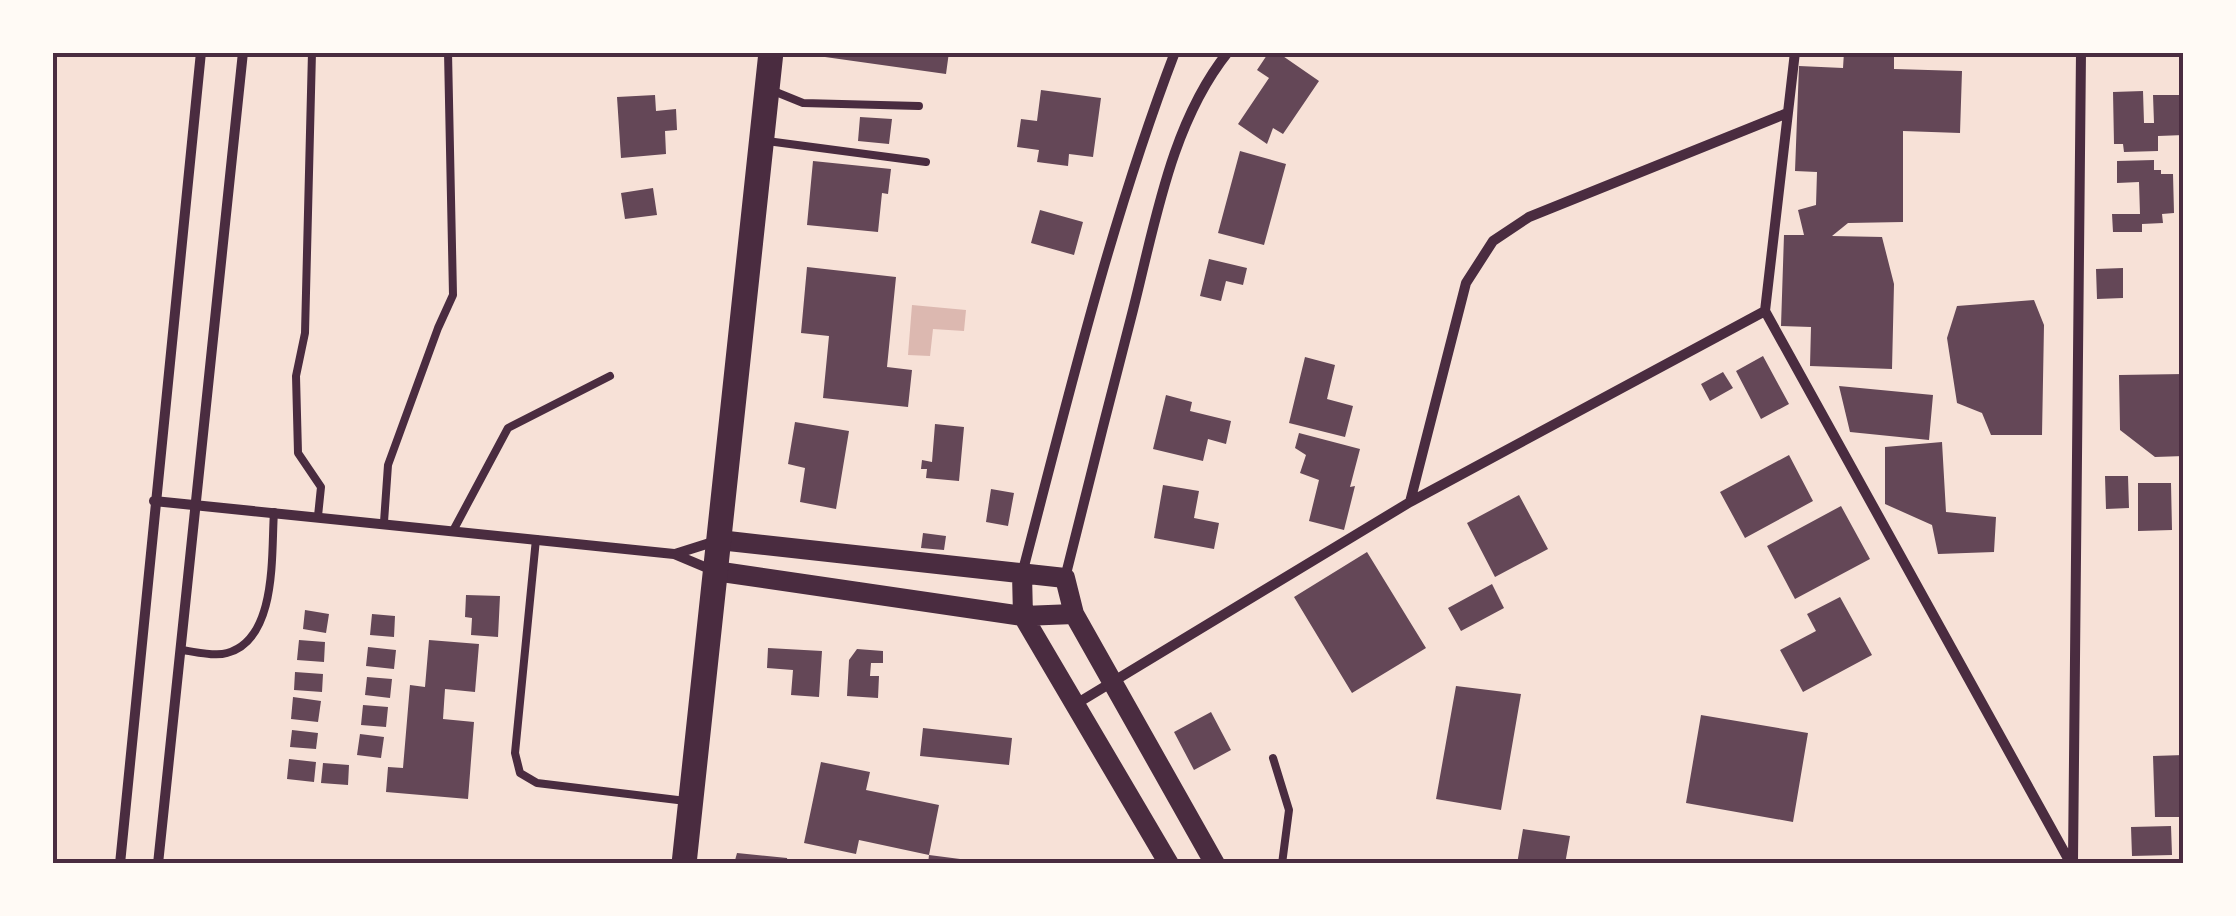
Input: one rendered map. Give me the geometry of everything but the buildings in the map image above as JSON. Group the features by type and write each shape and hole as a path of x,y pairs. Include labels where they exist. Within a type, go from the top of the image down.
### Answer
{"main road":[{"path":"684,864 767,55"},
{"path":"719,540 1064,578 1074,614 1111,685 1215,864"},
{"path":"715,571 1023,616 1074,614"},
{"path":"1022,574 1023,616 1169,864"}],"street":[{"path":"120,864 201,52"},
{"path":"158,864 242,52"},
{"path":"1022,574 1113,230 1175,52"},
{"path":"1064,578 1161,200 1184,133 1216,67 1228,52"},
{"path":"1794,52 1765,311 2072,864"},
{"path":"2072,864 2081,52"},
{"path":"1410,502 1466,282 1493,241 1528,216 1785,114"},
{"path":"1076,704 1410,502 1765,311"},
{"path":"154,501 674,554 715,571"},
{"path":"674,554 719,540"}],"lane":[{"path":"312,52 304,333 296,376 298,453 322,487 318,516"},
{"path":"384,522 388,465 453,295 448,52"},
{"path":"766,88 803,103 919,106"},
{"path":"761,140 926,162"},
{"path":"454,529 508,428 610,376"},
{"path":"180,650 227,653 247,640 267,610 274,512"},
{"path":"536,538 516,753 520,773 537,783 691,802"},
{"path":"1273,758 1290,810 1282,864"}],"shaded area":[{"path":"912,305 966,310 964,331 933,329 930,356 908,355"}]}
